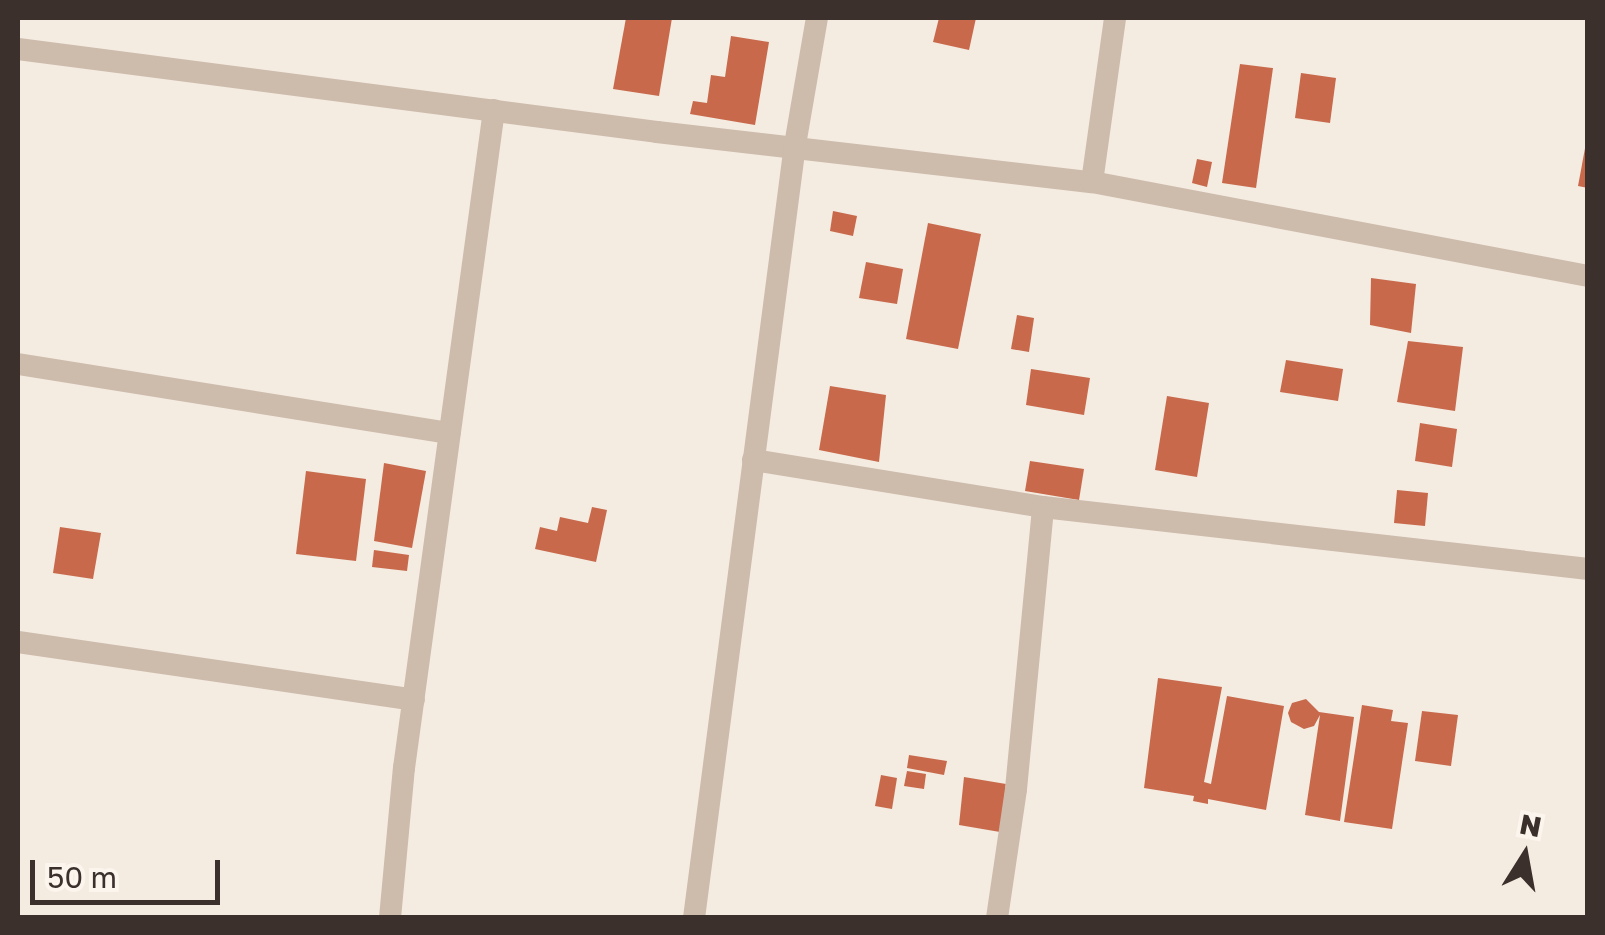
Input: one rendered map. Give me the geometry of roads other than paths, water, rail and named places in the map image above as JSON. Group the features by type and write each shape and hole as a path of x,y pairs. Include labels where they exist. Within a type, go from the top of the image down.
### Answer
{"street":[{"path":"694,918 795,145 817,18"},
{"path":"1092,182 1115,18"},
{"path":"18,49 1092,182 1588,276"},
{"path":"390,918 414,700 494,110"},
{"path":"18,364 450,433"},
{"path":"753,460 1044,507 1588,569"},
{"path":"997,918 1016,789 1044,507"},
{"path":"18,642 414,700"}]}
